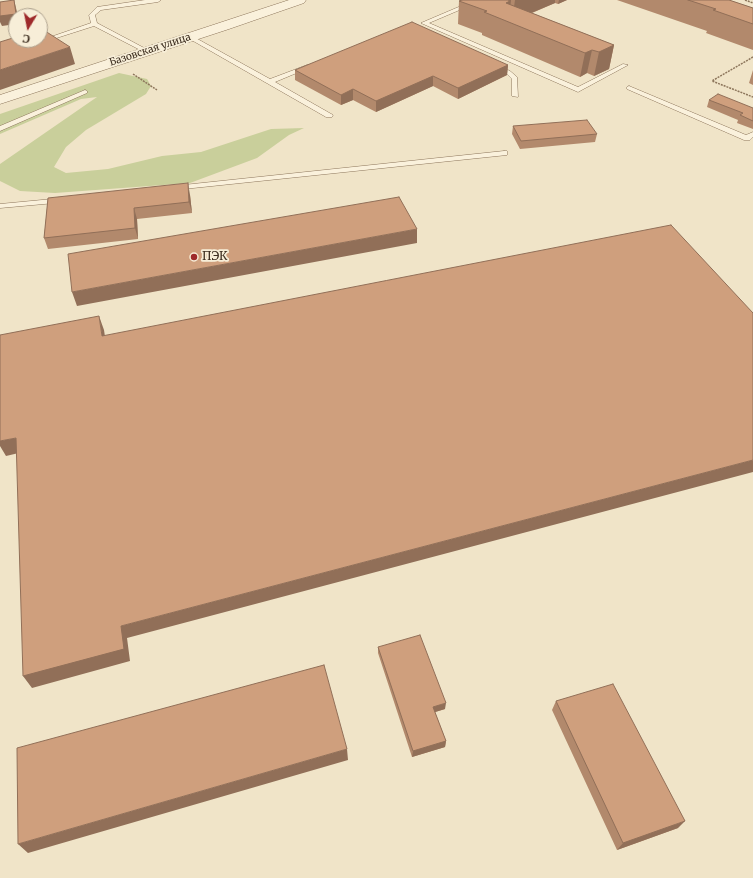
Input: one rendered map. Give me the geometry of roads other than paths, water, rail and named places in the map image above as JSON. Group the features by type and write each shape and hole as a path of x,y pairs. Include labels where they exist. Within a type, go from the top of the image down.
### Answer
{"street":[{"name":"Базовская улица","path":"0,100 300,0"}],"lane":[{"path":"96,0 99,8"},
{"path":"94,24 92,15 99,8 158,0"},
{"path":"480,0 424,23 578,90 625,65"},
{"path":"48,39 94,24 146,51"},
{"path":"190,37 329,115"},
{"path":"269,82 319,62"},
{"path":"486,62 513,76 516,82 516,96"},
{"path":"629,88 747,138 753,134"},
{"path":"0,129 85,92"},
{"path":"166,189 504,153"},
{"path":"0,206 71,199"}],"place":[{"name":"ПЭК","path":"194,257"}]}
